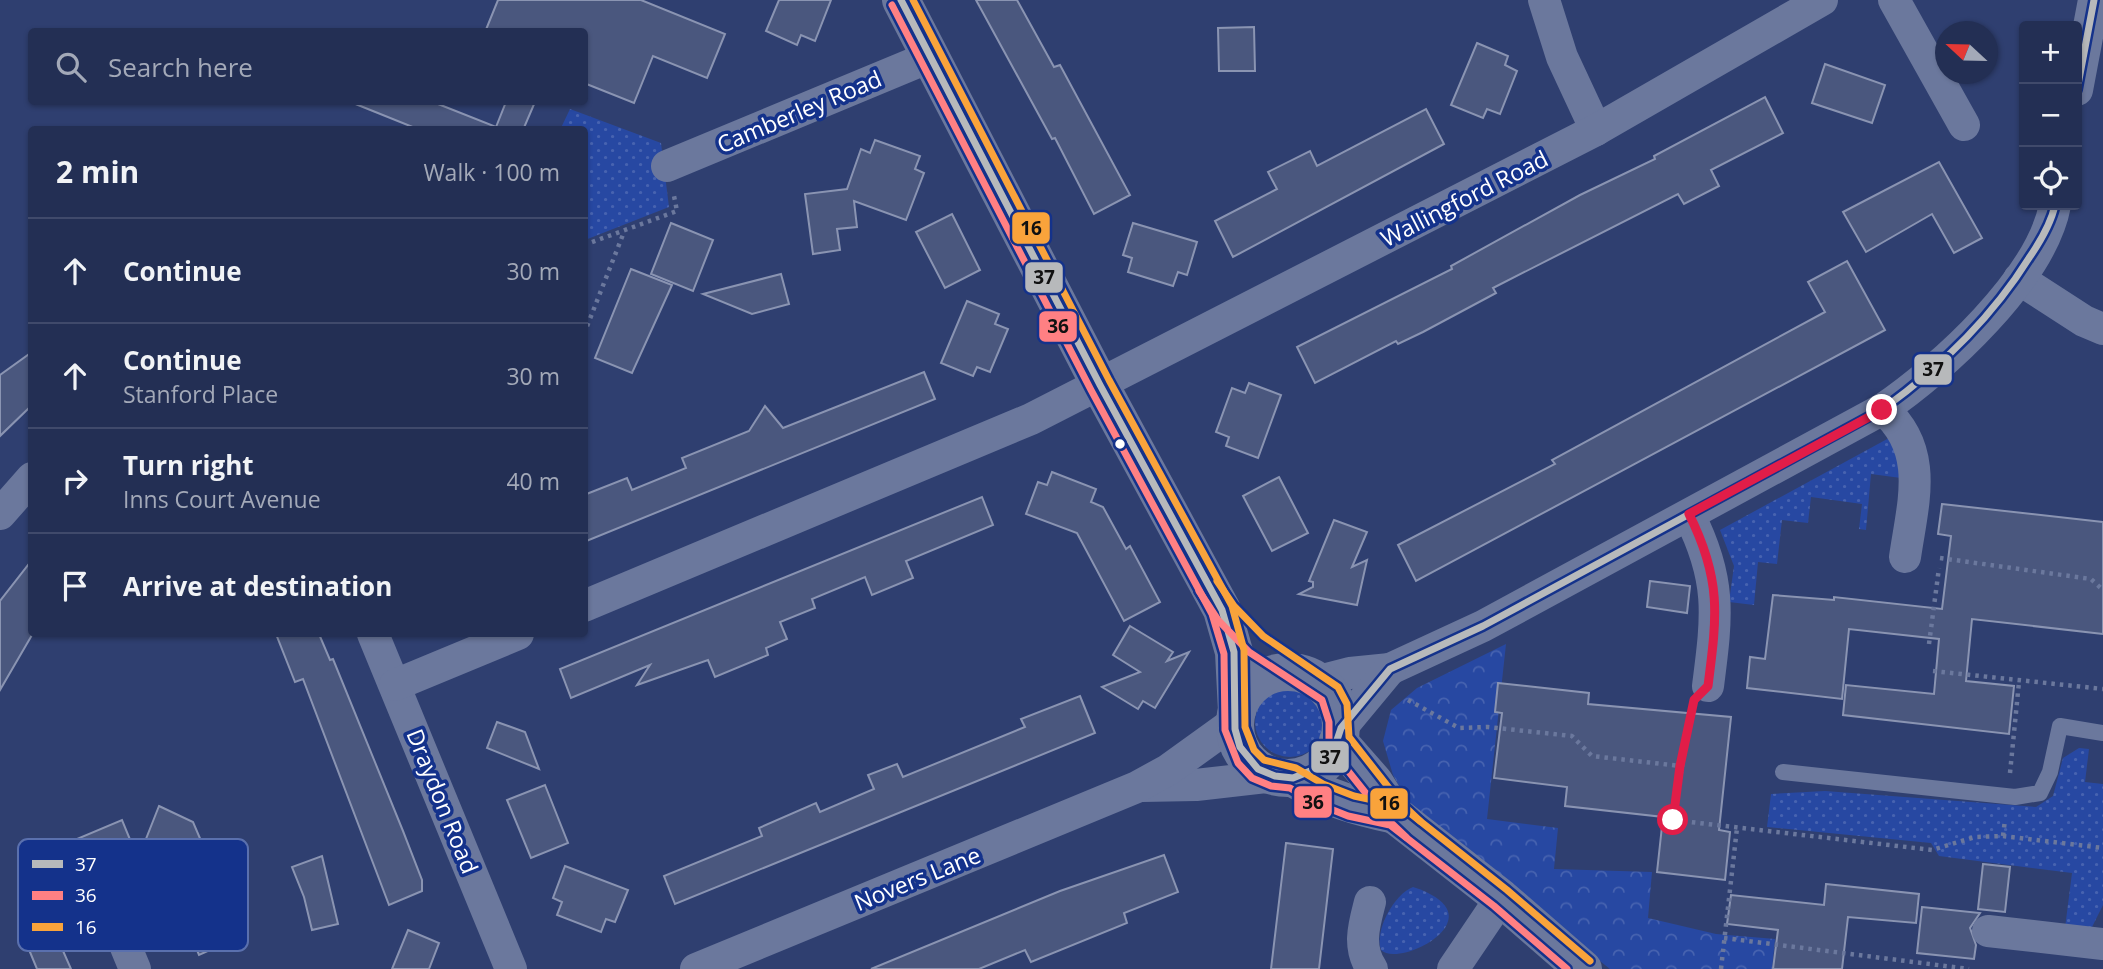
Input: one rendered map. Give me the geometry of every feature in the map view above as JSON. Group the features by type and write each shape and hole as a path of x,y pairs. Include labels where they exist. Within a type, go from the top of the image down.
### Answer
{"street":[{"path":"901,0 1100,385 1222,610 1234,652 1235,729 1245,756 1258,769 1284,777 1351,806 1395,815"},
{"path":"1544,0 1562,57 1596,130"},
{"name":"Wallingford Road","path":"588,604 1031,419 1596,130 1822,0"},
{"path":"1894,0 1964,125"},
{"path":"2078,84 2094,0"},
{"name":"Camberley Road","path":"667,166 932,56"},
{"path":"1284,777 1320,767 1340,735 1385,676 1483,626 1882,410 1926,377 1987,318 2019,279 2048,227 2053,210"},
{"path":"2019,279 2103,329"},
{"path":"1882,410 1899,424 1916,461 1905,556"},
{"path":"0,514 28,482"},
{"path":"1689,514 1712,571 1717,613 1708,686"},
{"path":"1222,610 1267,653 1311,677 1335,700 1340,735 1395,815 1501,898 1583,969"},
{"name":"Draydon Road","path":"374,637 511,969"},
{"path":"395,685 511,637"},
{"path":"1236,716 1245,694 1266,676 1284,672 1311,677 1350,673 1385,676"},
{"name":"Novers Lane","path":"696,969 1137,787 1168,770 1236,716"},
{"name":"Novers Lane","path":"1137,787 1284,777"},
{"path":"1453,969 1501,898"},
{"path":"1370,902 1362,930 1363,950 1371,969"},
{"path":"1988,931 2103,944"},
{"path":"128,951 135,969"}],"lane":[{"path":"1783,772 2008,796 2040,793 2050,772 2060,726 2103,733"}],"path":[{"path":"588,244 677,211 667,166"},
{"path":"588,324 625,231"},
{"path":"1905,556 1940,558 2091,579 2103,590"},
{"path":"1929,644 1940,558"},
{"path":"1933,671 2103,689"},
{"path":"1385,676 1460,728 1488,727 1573,736 1592,756 1680,766"},
{"path":"2008,796 2019,682"},
{"path":"1708,686 1694,700 1680,766 1673,820 1932,850 1975,837 2003,836 2103,848"},
{"path":"1721,969 1737,828"},
{"path":"1724,938 1969,969"}],"green space":[{"path":"570,109 661,143 669,207 588,239 588,126 562,126"},
{"path":"1889,438 1897,454 1901,478 1871,474 1866,530 1859,529 1862,504 1811,497 1808,523 1782,520 1777,564 1758,562 1754,605 1729,602 1734,566 1720,530"},
{"path":"1506,644 1487,819 1558,828 1554,869 1652,872 1648,918 1716,934 1775,939 1772,969 1610,969 1415,814 1393,775 1383,741 1391,710 1417,688"},
{"path":"1290,687 1315,697 1325,722 1315,747 1290,757 1265,747 1255,722 1265,697"},
{"path":"2079,748 2089,749 2085,782 2103,784 2103,905 2091,929 2065,928 2072,873 1939,856 1931,843 1767,827 1771,794 1825,791 2036,807 2053,796 2063,758"},
{"path":"1413,887 1438,899 1448,912 1447,925 1423,946 1391,954 1381,950 1380,933 1387,914 1399,897"}],"building":[{"path":"498,0 641,0 725,34 707,78 653,56 634,103 588,85 588,28 487,28"},
{"path":"779,0 831,0 815,41 801,35 797,45 766,31"},
{"path":"976,0 1017,0 1054,67 1060,65 1130,195 1094,214 1055,138 1052,139"},
{"path":"1254,27 1255,71 1219,71 1218,28"},
{"path":"1477,43 1508,56 1505,65 1517,71 1500,114 1487,109 1483,118 1451,105"},
{"path":"1825,64 1885,85 1872,123 1812,103"},
{"path":"1765,97 1783,133 1711,170 1719,186 1684,204 1678,194 1493,288 1496,293 1423,332 1398,344 1396,341 1315,383 1297,347 1452,269 1451,266 1580,195 1655,159 1654,156"},
{"path":"358,105 441,105 493,126 410,126"},
{"path":"505,105 534,105 525,126 496,126"},
{"path":"1426,109 1444,144 1233,257 1215,221 1277,189 1268,172 1310,151 1317,166"},
{"path":"875,140 920,156 915,169 924,173 906,220 854,201 857,227 837,229 840,250 813,254 805,194 847,189 861,149 870,153"},
{"path":"1939,162 1982,238 1954,253 1932,214 1866,252 1843,212"},
{"path":"952,214 980,270 945,288 916,232"},
{"path":"671,223 713,240 693,291 651,274"},
{"path":"1133,223 1197,242 1187,275 1178,272 1173,286 1128,272 1132,258 1123,255"},
{"path":"1847,261 1885,330 1416,581 1398,545 1555,464 1552,460 1825,312 1808,282"},
{"path":"631,269 672,285 632,373 595,358"},
{"path":"781,274 789,304 752,314 703,294"},
{"path":"967,301 999,314 995,324 1008,329 990,372 977,367 973,376 941,363"},
{"path":"28,355 28,409 0,436 0,375"},
{"path":"924,372 935,399 588,540 588,493 627,478 632,490 686,468 682,458 749,431 765,406 783,428"},
{"path":"1249,383 1281,395 1258,458 1226,446 1229,437 1216,432 1232,388 1245,393"},
{"path":"1052,472 1096,489 1091,502 1103,507 1126,549 1130,546 1160,602 1124,621 1077,533 1026,514 1038,482 1047,485"},
{"path":"1279,477 1308,533 1272,551 1243,496"},
{"path":"982,497 993,525 906,561 913,578 872,595 865,577 812,599 815,608 780,622 787,639 766,648 768,655 715,677 708,660 637,685 650,665 571,698 560,669"},
{"path":"1942,504 2103,522 2103,634 1972,619 1966,681 2014,686 2009,734 1843,715 1846,685 1934,694 1939,639 1849,629 1842,699 1747,688 1750,657 1765,659 1773,595 1834,600 1834,597 1942,609 1951,536 1938,534"},
{"path":"1334,520 1367,532 1352,567 1367,560 1357,605 1299,594 1313,587 1313,582 1309,581"},
{"path":"28,565 28,637 31,637 0,690 0,601"},
{"path":"1650,581 1690,586 1687,613 1647,607"},
{"path":"1130,626 1173,652 1167,661 1189,652 1155,708 1143,701 1138,709 1102,687 1140,672 1113,655"},
{"path":"277,637 320,637 330,660 333,659 403,831 422,880 422,891 389,905 303,679 295,682"},
{"path":"1498,683 1589,693 1588,704 1731,717 1719,830 1730,832 1725,880 1657,872 1663,817 1565,806 1567,787 1494,778 1502,713 1495,712"},
{"path":"1080,696 1095,733 675,904 664,876 762,836 759,828 816,803 820,812 874,789 868,775 897,764 903,777 1025,727 1021,719"},
{"path":"497,722 525,732 539,769 487,748"},
{"path":"545,785 568,843 531,858 507,800"},
{"path":"159,806 193,822 200,839 146,839"},
{"path":"122,820 130,839 77,839"},
{"path":"1286,843 1333,849 1319,969 1271,969"},
{"path":"1164,855 1178,892 1124,913 1127,923 1031,962 1025,950 979,969 871,969 1060,891"},
{"path":"322,856 338,924 312,930 304,897 292,867"},
{"path":"1983,864 2010,867 2005,912 1978,909"},
{"path":"565,866 628,890 615,922 606,919 601,932 557,915 562,902 553,898"},
{"path":"1826,884 1919,894 1916,923 1848,917 1842,969 1773,969 1778,930 1727,924 1731,895 1824,905"},
{"path":"1922,907 1980,913 1970,928 1976,945 1974,959 1917,953"},
{"path":"408,930 439,943 429,969 392,969"},
{"path":"30,951 63,951 71,969 37,969"}],"transit line":[{"name":"37","path":"901,0 1100,385 1222,610 1234,652 1235,729 1240,747 1258,769 1275,776 1293,778 1320,767 1332,755 1341,728 1390,669 1483,626 1883,409 1945,359 1981,322 2037,246 2054,210"},
{"name":"16","path":"913,0 1109,380 1232,606 1244,650 1245,727 1254,750 1264,760 1296,768 1323,784 1354,796 1401,806 1507,890 1590,961"},
{"name":"37","path":"2078,84 2094,0"},
{"name":"36","path":"892,5 1091,390 1212,614 1224,654 1225,730 1238,763 1252,778 1271,786 1290,788 1313,802 1348,816 1390,825 1494,906 1567,969"},
{"name":"16","path":"1217,581 1234,606 1263,636 1338,687 1347,704 1349,737 1400,802 1420,821"},
{"name":"36","path":"1199,591 1218,620 1249,652 1322,700 1329,722 1329,747 1384,816 1406,837"}],"route":[{"path":"1673,820 1680,766 1694,700 1708,686 1717,613 1712,571 1703,542 1689,514 1882,410"}]}
